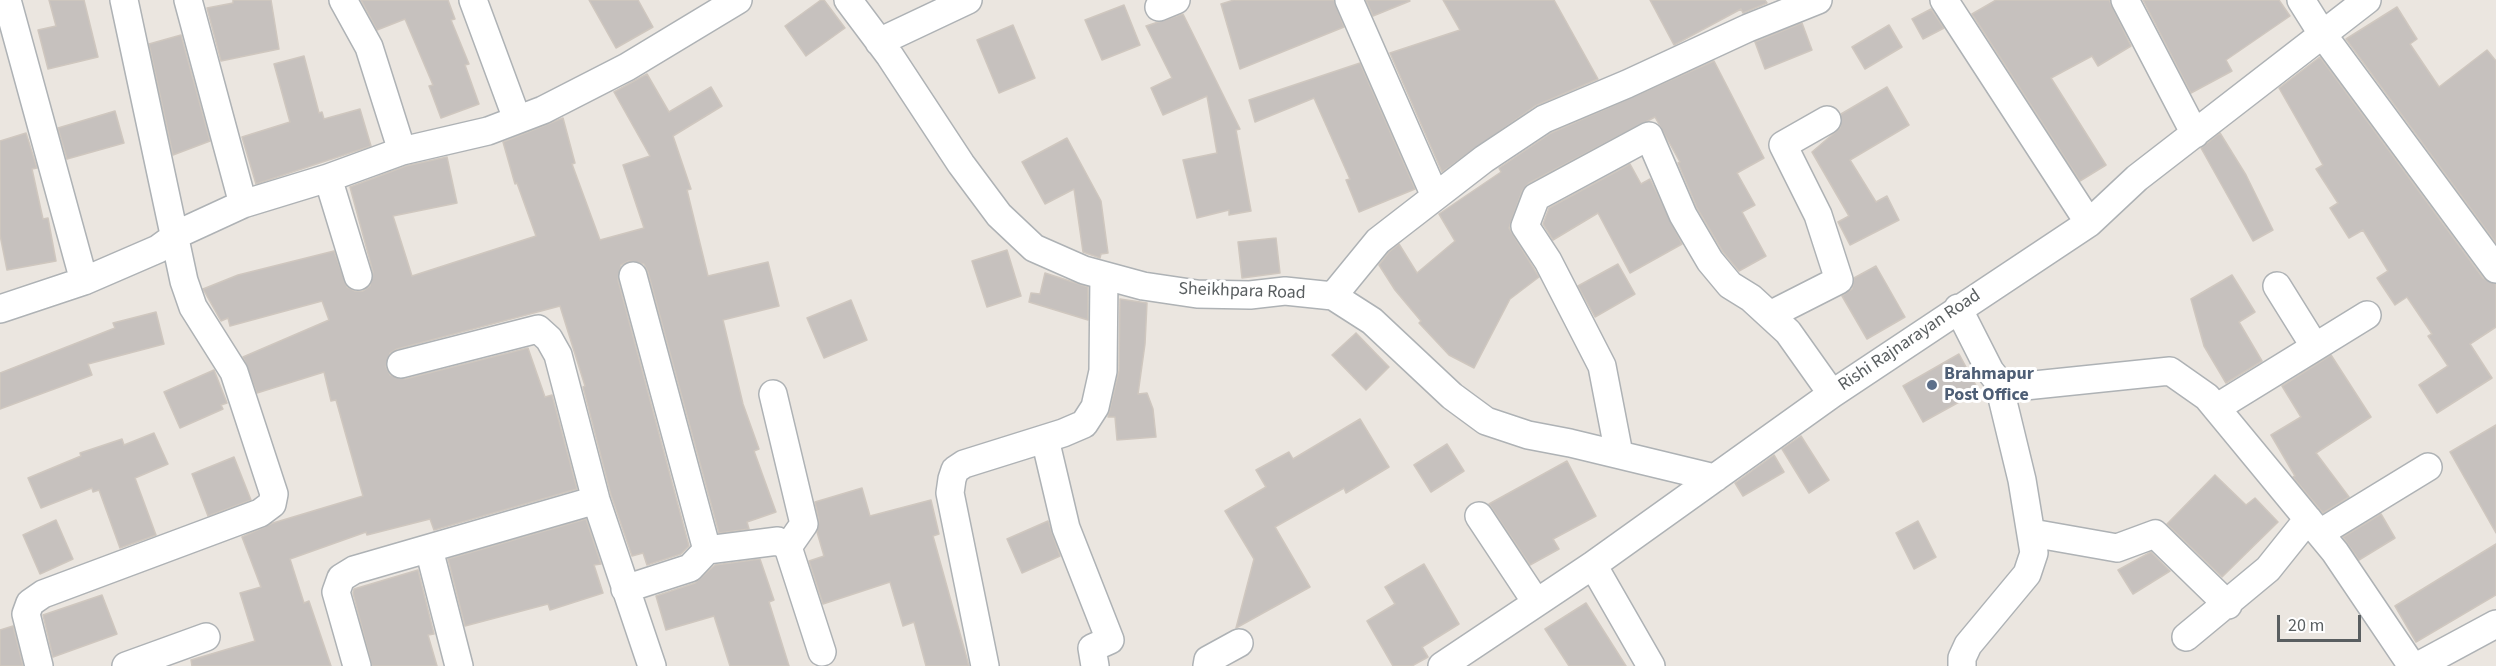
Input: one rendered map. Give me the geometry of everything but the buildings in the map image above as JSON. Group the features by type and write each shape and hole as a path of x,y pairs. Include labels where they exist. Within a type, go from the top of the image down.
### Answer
{"street":[{"path":"8,0 84,282"},
{"path":"39,666 26,614 30,603 43,594 260,513 272,504 274,494 234,372 193,307 184,281 124,0"},
{"path":"188,0 243,204"},
{"path":"343,0 369,47 402,151"},
{"path":"473,0 517,119"},
{"path":"0,309 84,282 158,249 174,237 243,204 327,178 402,151 488,130 543,110 627,67 738,0"},
{"name":"Sheikhpara Road","path":"848,0 999,215 1034,248 1084,270 1143,286 1197,294 1250,295 1285,291 1333,296 1372,321 1452,396 1486,421 1528,435 1619,454 1715,478"},
{"path":"879,42 968,0"},
{"path":"1349,0 1435,196"},
{"path":"1944,0 2089,223"},
{"path":"2125,0 2196,134"},
{"path":"2301,0 2323,35 2496,268"},
{"name":"Rishi Rajnarayan Road","path":"1442,666 1472,658 1536,602 1593,565 1832,394 1958,308 2089,223 2137,178 2367,0"},
{"path":"1333,296 1378,241 1435,196 1544,119 1807,2"},
{"path":"1770,315 1839,280 1818,215 1784,145 1827,120"},
{"path":"1619,454 1602,366 1548,261 1525,226 1536,197 1649,136 1683,215 1710,261 1730,285 1751,298 1788,332 1832,394"},
{"path":"327,178 358,276"},
{"path":"633,276 707,550"},
{"path":"985,666 950,493 952,479 955,470 964,464 1045,439 1084,424 1095,407 1103,371 1104,276"},
{"path":"2277,286 2315,347"},
{"path":"1958,308 1998,381 2032,533 2034,553 2027,574 1968,645 1962,658 1962,666"},
{"path":"2216,408 2367,315"},
{"path":"401,364 538,329 549,339 558,355 596,500 652,666"},
{"path":"1998,381 2015,387 2170,372 2207,397 2314,526 2390,629 2412,666"},
{"path":"773,394 804,524 788,547"},
{"path":"1045,439 1066,528 1110,640 1092,648 1095,666"},
{"path":"2186,637 2228,605 2314,526 2428,467"},
{"path":"357,666 336,592 341,578 354,570 596,500"},
{"path":"1479,516 1536,602"},
{"path":"2032,533 2117,548 2155,534 2228,605"},
{"path":"626,589 690,568 707,550 778,541 788,547 822,652"},
{"path":"429,549 459,666"},
{"path":"1593,565 1651,666"},
{"path":"2418,666 2496,624"},
{"path":"126,666 206,637"},
{"path":"1207,666 1208,660 1239,643"}],"place":[{"name":"Brahmapur Post Office","path":"1932,385"}]}
